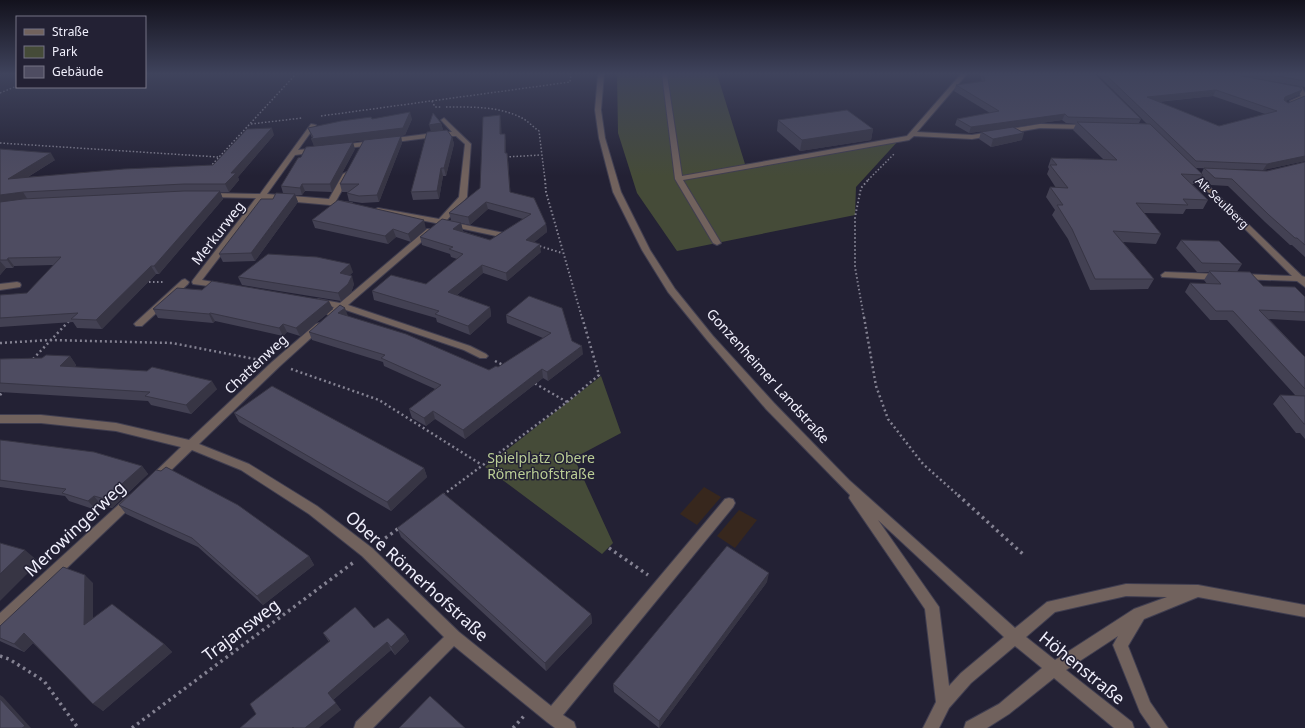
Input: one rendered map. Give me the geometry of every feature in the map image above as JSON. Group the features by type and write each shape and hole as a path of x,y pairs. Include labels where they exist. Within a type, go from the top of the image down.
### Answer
{"street":[{"name":"Gonzenheimer Landstraße","path":"598,108 602,138 617,192 646,250 671,290 710,338 770,406 845,484 1015,637"},
{"path":"669,108 679,179 717,243"},
{"path":"911,136 935,108"},
{"name":"Chattenweg","path":"191,445 276,364 441,222 464,197 468,144 444,120"},
{"path":"262,196 313,125"},
{"path":"679,179 911,136 972,137 1040,126 1094,127"},
{"path":"332,148 362,147 442,134 458,134"},
{"path":"294,153 325,149"},
{"name":"Alt Seulberg","path":"1205,172 1188,169 1303,280"},
{"path":"332,201 349,170"},
{"path":"203,195 262,196 332,201 355,206"},
{"name":"Merkurweg","path":"226,287 196,282 262,196"},
{"path":"371,209 501,235"},
{"name":"Alt Seulberg","path":"1165,275 1303,280"},
{"path":"139,324 185,282"},
{"path":"0,287 17,285"},
{"path":"311,301 342,306 467,348 483,356"},
{"name":"Obere Römerhofstraße","path":"0,419 41,419 116,427 191,445 245,466 313,510 367,552 454,637 552,717 568,728"},
{"path":"150,483 191,445"},
{"path":"845,484 932,607 944,703"},
{"name":"Merowingerweg","path":"0,622 139,493"},
{"path":"552,717 729,503"},
{"path":"931,728 944,703 966,678 1052,606 1126,590 1198,591 1305,611"},
{"path":"972,728 1004,709 1051,671 1139,614 1198,591"},
{"path":"1139,614 1120,645 1145,707 1160,728"},
{"path":"362,728 454,637"},
{"name":"Höhenstraße","path":"1015,637 1051,671 1126,728"}],"path":[{"path":"207,171 265,108"},
{"path":"318,116 379,108"},
{"path":"438,498 566,402 599,375 546,192 539,131 522,117 483,108"},
{"path":"251,124 303,118"},
{"path":"911,136 861,188 855,217 855,268 876,386 888,419 923,464 1025,556"},
{"path":"0,143 219,157"},
{"path":"504,157 541,155"},
{"path":"535,245 563,253"},
{"path":"139,282 185,282"},
{"path":"30,362 71,319"},
{"path":"483,356 512,370"},
{"path":"532,382 566,402"},
{"path":"0,395 10,384"},
{"name":"Trajansweg","path":"132,728 402,526"},
{"path":"609,548 662,584"},
{"path":"0,656 9,659 44,681 78,728"}],"shaded area":[{"path":"704,487 721,497 697,525 680,514"},
{"path":"739,510 757,520 735,548 717,536"}],"green space":[{"path":"618,108 728,108 745,164 795,158 899,140 856,187 855,215 677,251 637,193 618,133"},
{"name":"Spielplatz Obere Römerhofstraße","path":"601,376 621,433 574,458 613,543 602,554 485,467"}],"building":[{"path":"994,108 1130,108 1141,119 1068,117 1065,114 971,127 957,119 999,111"},
{"path":"1141,108 1174,108 1219,126 1277,111 1268,108 1305,108 1305,156 1267,164 1196,161"},
{"path":"847,110 873,129 802,140 778,120"},
{"path":"410,112 403,128 311,139 313,137 308,128 341,121 371,117 372,119"},
{"path":"433,113 441,123 429,125"},
{"path":"500,115 500,134 505,134 505,153 507,153 510,192 534,198 546,224 526,240 540,244 506,273 482,265 448,292 490,307 468,326 435,314 439,311 372,291 391,275 426,284 463,254 449,249 453,247 420,237 442,219 461,223 453,229 490,240 531,214 486,202 468,217 449,213 480,188 483,117"},
{"path":"1077,122 1150,124 1203,175 1181,174 1208,200 1183,199 1188,205 1136,203 1161,234 1113,231 1154,279 1095,279 1072,229 1057,205 1063,205 1050,187 1068,188 1050,165 1057,165 1051,158 1117,160"},
{"path":"1013,127 1024,133 993,139 981,132"},
{"path":"272,128 231,173 236,173 225,184 184,184 23,192 0,195 0,149 51,153 8,179 124,169 213,165 247,129"},
{"path":"447,130 452,137 444,168 441,168 437,191 411,192 427,132"},
{"path":"401,136 377,195 359,196 347,193 359,184 340,184 364,140"},
{"path":"353,142 330,184 302,184 300,188 281,186 306,147"},
{"path":"1305,162 1305,245 1269,215 1232,179 1215,178 1204,168 1267,171"},
{"path":"184,191 220,191 154,266 151,266 96,320 71,319 78,313 0,318 0,295 27,293 61,257 8,258 7,260 0,260 0,202 23,199"},
{"path":"276,193 295,194 251,253 219,254 261,199 273,199"},
{"path":"338,200 424,220 408,234 393,229 385,236 312,220"},
{"path":"1181,240 1219,241 1242,264 1202,263"},
{"path":"268,254 317,257 350,264 340,273 352,276 348,284 338,293 238,277"},
{"path":"1209,271 1250,272 1263,286 1295,287 1305,297 1305,312 1259,310 1305,357 1305,389 1233,311 1216,311 1190,283 1221,284"},
{"path":"212,281 329,301 296,328 283,324 279,328 210,313 153,309 177,288 202,290"},
{"path":"529,296 562,308 572,341 582,346 547,372 542,369 463,430 433,411 424,418 409,409 441,385 381,358 385,355 309,332 340,305 345,308 338,313 406,334 489,370 496,366 498,367 551,333 506,315"},
{"path":"46,355 70,356 60,366 147,371 152,367 212,381 186,405 145,396 150,392 0,383 0,359 42,358"},
{"path":"272,386 424,468 387,502 234,413"},
{"path":"1280,395 1305,396 1305,424 1304,424"},
{"path":"0,440 94,452 142,466 105,499 94,496 88,501 62,493 66,489 0,480"},
{"path":"166,467 238,505 309,556 257,596 192,538 119,505 156,470 161,471"},
{"path":"443,493 591,614 545,663 397,528"},
{"path":"0,543 25,550 0,574"},
{"path":"727,546 769,573 659,721 613,684"},
{"path":"63,567 85,575 84,625 112,604 164,644 93,704 24,633 14,644 0,638 0,626"},
{"path":"355,607 374,628 388,618 405,634 391,647 387,642 328,693 336,703 305,728 240,728 256,714 250,704 330,641 323,633"},
{"path":"430,696 465,728 399,728"},
{"path":"0,699 25,726 22,728 0,728"}]}
